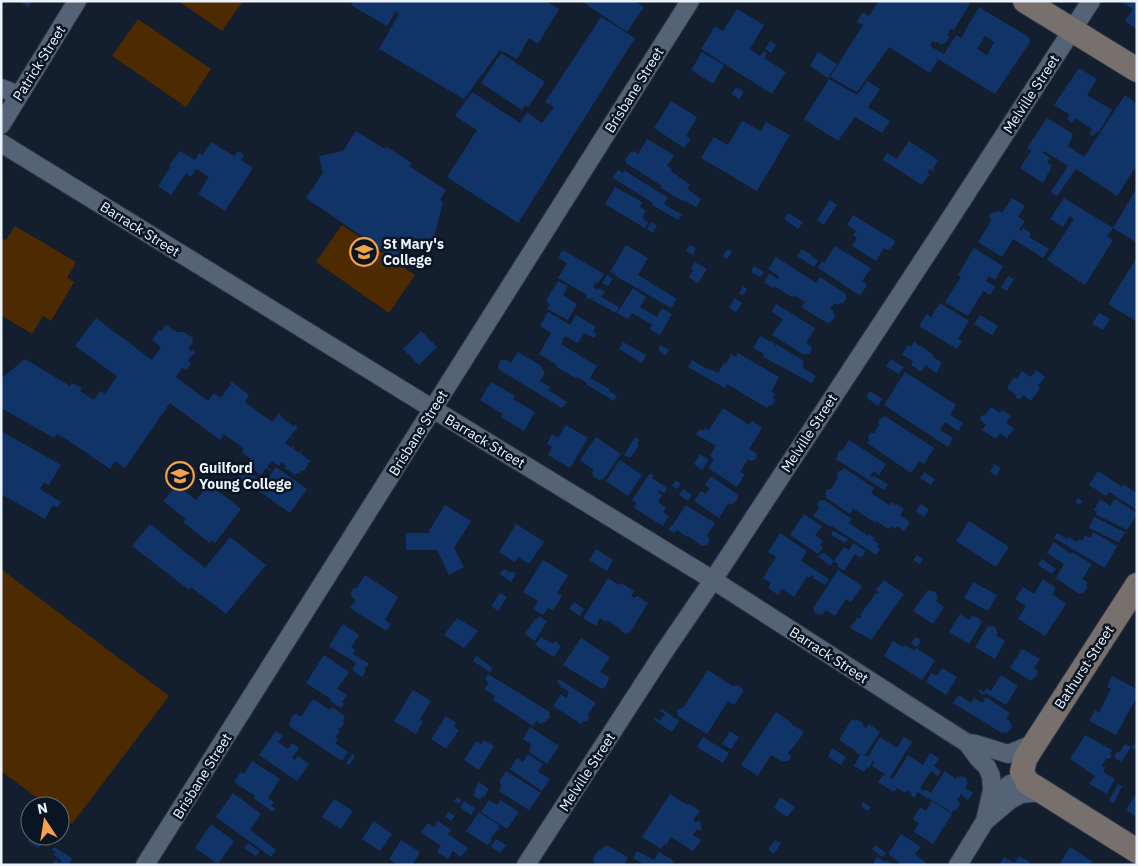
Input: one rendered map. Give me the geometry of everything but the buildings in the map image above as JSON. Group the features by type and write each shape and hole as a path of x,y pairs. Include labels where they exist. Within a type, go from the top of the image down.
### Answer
{"street":[{"name":"Patrick Street","path":"1,125 77,1"},
{"name":"Brisbane Street","path":"146,865 690,1"},
{"path":"1025,1 1137,70"},
{"name":"Melville Street","path":"526,865 1091,1"},
{"path":"1,88 19,95"},
{"name":"Barrack Street","path":"1,143 713,580 967,743"},
{"name":"Bathurst Street","path":"990,813 1021,794 1025,759 1137,585"},
{"path":"967,743 1008,754 1033,746"},
{"path":"967,743 991,776 990,813"},
{"path":"1023,783 1137,851"},
{"name":"Bathurst Street","path":"958,865 990,813 1000,791 1023,783"}],"shaded area":[{"path":"178,1 243,1 222,31"},
{"path":"138,19 211,69 186,107 112,56"},
{"path":"342,225 415,275 389,313 316,262"},
{"path":"15,226 76,262 67,278 74,282 51,321 43,316 32,334 1,315 1,238 6,240"},
{"path":"1,569 169,696 72,824 70,822 70,796 35,796 1,771"}],"place":[{"name":"St Mary's College","path":"364,252"},
{"name":"Guilford Young College","path":"180,476"}]}
